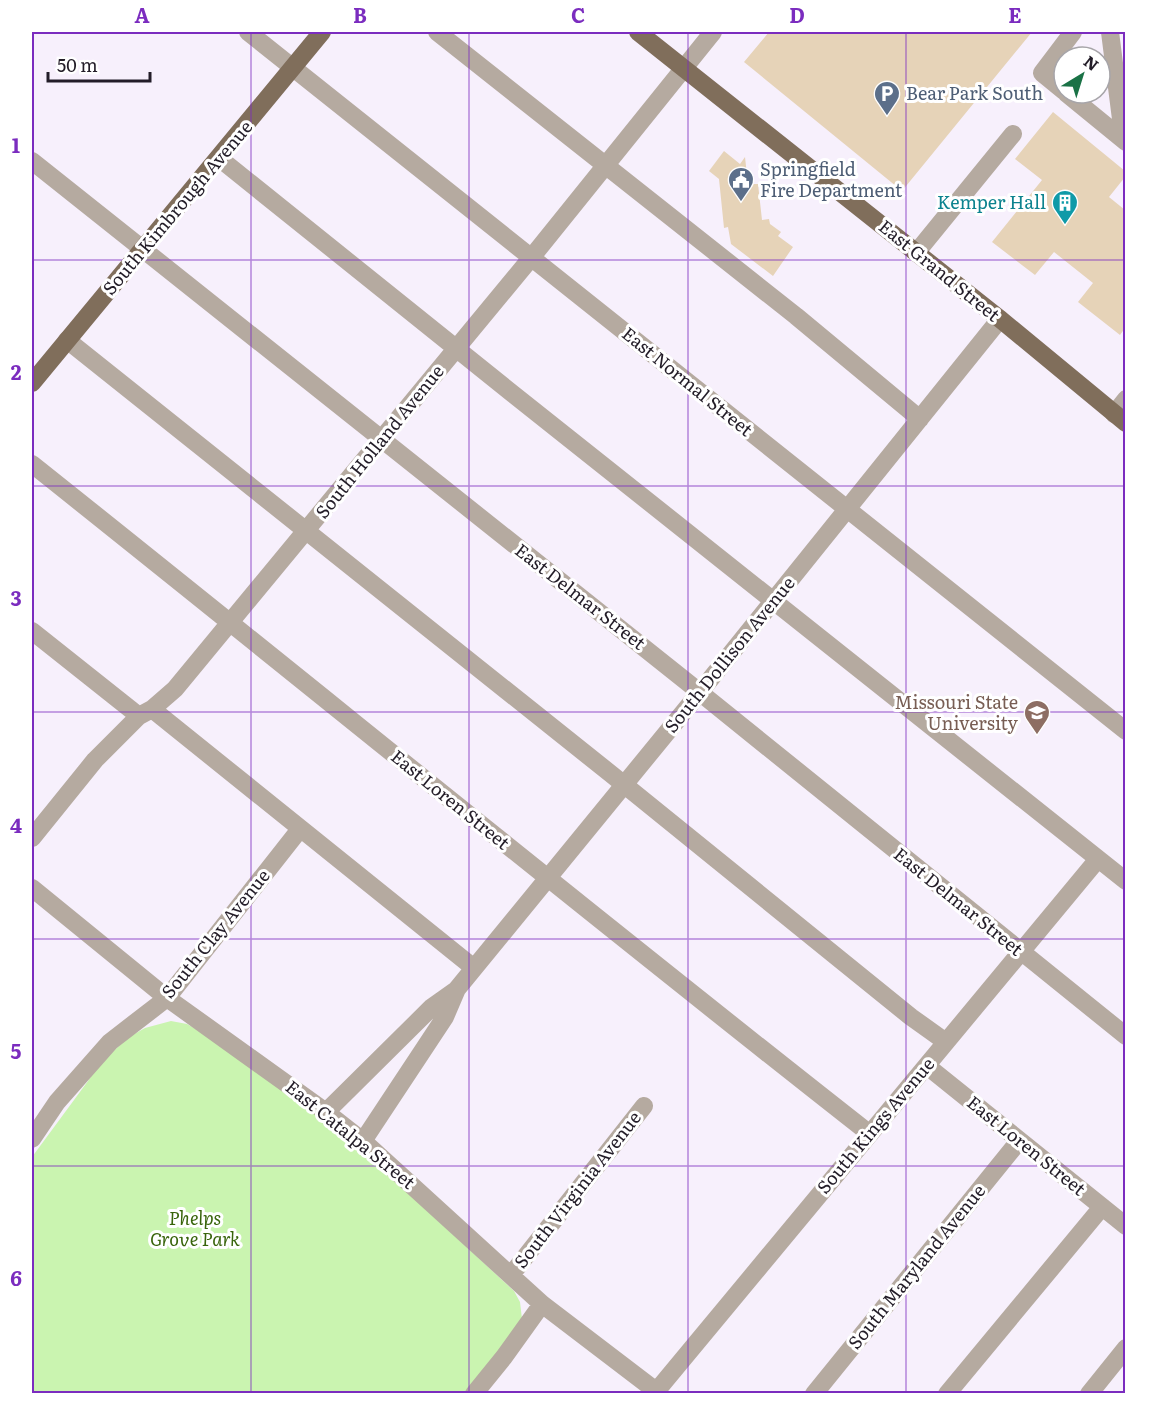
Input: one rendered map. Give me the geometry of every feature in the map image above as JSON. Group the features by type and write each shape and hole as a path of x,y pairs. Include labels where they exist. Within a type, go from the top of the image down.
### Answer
{"main road":[{"name":"South Kimbrough Avenue","path":"32,382 322,32"},
{"name":"East Grand Street","path":"638,32 1000,319 1120,418"}],"street":[{"name":"East Normal Street","path":"248,32 1125,731"},
{"path":"437,32 796,316 920,419"},
{"name":"South Holland Avenue","path":"32,838 95,760 146,712 176,689 531,258 713,32"},
{"path":"1063,45 1073,32"},
{"path":"1110,32 1121,120 1125,123"},
{"path":"1052,60 1042,73 1052,81"},
{"path":"1081,105 1125,142"},
{"path":"916,253 1013,134"},
{"path":"219,158 1125,882"},
{"name":"East Delmar Street","path":"32,160 700,692 1125,1036"},
{"name":"South Dollison Avenue","path":"327,1112 432,1007 457,989 848,510 1000,319"},
{"path":"67,340 624,784 911,1017 946,1042"},
{"path":"1120,418 1125,399"},
{"name":"East Loren Street","path":"32,464 546,878 870,1134"},
{"path":"32,631 146,712 300,829 474,968"},
{"name":"South Clay Avenue","path":"32,1139 57,1102 110,1042 167,998 300,829"},
{"name":"South Kings Avenue","path":"657,1393 1098,859"},
{"name":"East Catalpa Street","path":"32,888 167,998 327,1112 363,1141 542,1304 657,1393"},
{"name":"South Dollison Avenue","path":"363,1141 445,1017 457,989"},
{"name":"East Loren Street","path":"927,1066 1125,1226"},
{"name":"South Virginia Avenue","path":"511,1275 644,1106"},
{"name":"South Maryland Avenue","path":"814,1394 1019,1141"},
{"path":"947,1394 1102,1207"},
{"path":"474,1394 542,1304"},
{"path":"1089,1394 1125,1348"}],"green space":[{"name":"Phelps Grove Park","path":"171,1021 187,1024 201,1032 339,1129 514,1291 520,1302 522,1319 467,1393 32,1393 32,1157 100,1063 129,1037 145,1028"}],"building":[{"name":"Bear Park South","path":"769,32 1032,32 902,191 744,62"},
{"name":"Kemper Hall","path":"1053,112 1125,171 1125,177 1109,197 1125,210 1125,328 1120,335 1078,302 1093,283 1054,252 1035,275 992,242 1042,180 1015,159"},
{"name":"Springfield Fire Department","path":"724,151 740,164 745,157 748,184 758,184 762,220 769,219 770,224 781,232 778,236 793,247 773,276 731,244 728,227 724,228 719,179 709,171"}],"place":[{"name":"Bear Park South","path":"887,117"},
{"name":"Springfield Fire Department","path":"741,203"},
{"name":"Kemper Hall","path":"1065,226"},
{"name":"Missouri State University","path":"1037,736"}]}
